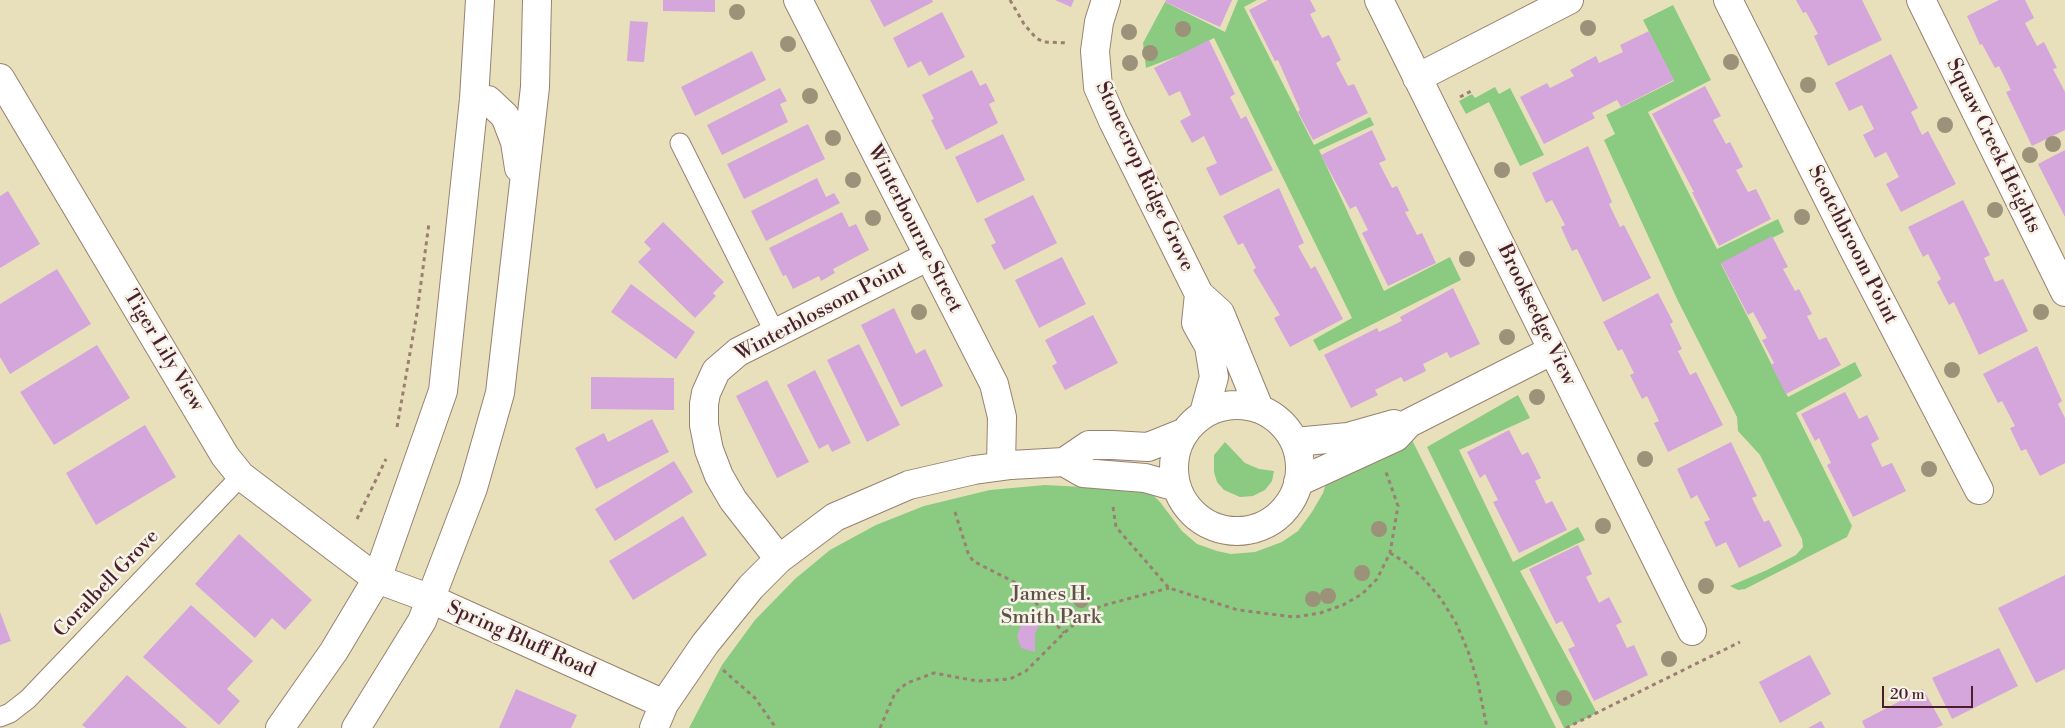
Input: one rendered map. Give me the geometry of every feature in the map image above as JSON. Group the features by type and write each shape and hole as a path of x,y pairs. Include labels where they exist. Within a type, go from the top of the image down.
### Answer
{"street":[{"path":"280,728 334,651 377,579 443,392 474,99 480,0"},
{"path":"356,728 422,620 473,488 500,393 535,87 538,0"},
{"name":"Winterbourne Street","path":"798,0 994,384 1002,417 1001,466"},
{"name":"Stonecrop Ridge Grove","path":"1106,0 1098,22 1096,44 1096,77 1098,86 1113,121 1199,294 1220,313 1259,408"},
{"name":"Brooksedge View","path":"1379,0 1692,631"},
{"path":"1417,78 1570,0"},
{"name":"Scotchbroom Point","path":"1728,0 1852,246 1979,490"},
{"name":"Squaw Creek Heights","path":"1921,0 2065,292"},
{"name":"Tiger Lily View","path":"0,78 225,456 241,476 377,579"},
{"path":"474,99 488,100 505,116 515,142 523,197"},
{"name":"Winterblossom Point","path":"779,559 733,500 719,476 708,450 704,425 706,393 716,371 738,352 929,256"},
{"name":"Stonecrop Ridge Grove","path":"1199,294 1196,323 1209,346 1214,377 1204,413"},
{"path":"1298,482 1396,437 1409,423 1554,350"},
{"path":"659,716 705,644 751,587 779,559 835,518 909,485 1001,466 1064,462 1089,445 1112,444 1148,447 1183,433 1204,413 1230,404 1259,408 1280,422 1295,442 1301,470 1294,498 1275,520 1253,530 1224,531 1202,522 1182,500 1173,474 1174,459 1183,433"},
{"path":"1295,442 1348,437 1388,424 1409,423"},
{"path":"1064,462 1084,473 1145,478 1177,488"},
{"name":"Spring Bluff Road","path":"377,579 431,599 659,716"}],"lane":[{"path":"680,143 775,333"},
{"name":"Coralbell Grove","path":"0,717 10,713 28,699 241,476"}],"path":[{"path":"1010,0 1024,24 1036,38 1044,42 1096,44"},
{"path":"1455,99 1473,90"},
{"path":"396,431 417,313 430,215"},
{"path":"357,519 386,458"},
{"path":"1113,507 1116,527 1169,588 1238,610 1295,617 1343,605 1362,594 1377,578 1390,553 1398,506 1384,468"},
{"path":"955,512 965,546 973,561 1016,583 1064,634"},
{"path":"1390,553 1405,562 1424,579 1456,623 1468,651 1478,683 1487,728"},
{"path":"880,728 895,693 907,683 934,673 977,681 1010,680 1026,672 1087,614 1101,606 1169,588"},
{"path":"1566,728 1740,642"},
{"path":"726,672 755,698 776,728"}],"green space":[{"path":"1238,0 1257,0 1244,7 1314,145 1370,117 1374,125 1319,150 1384,291 1450,257 1461,280 1319,351 1313,340 1352,318 1214,38 1180,55 1146,68 1143,43 1165,2 1225,32"},
{"path":"1673,5 1711,80 1648,112 1717,249 1778,219 1784,232 1721,264 1788,397 1855,362 1862,376 1796,413 1852,526 1847,537 1745,589 1738,590 1730,586 1796,555 1803,547 1802,539 1760,455 1738,431 1737,417 1678,301 1604,140 1615,134 1606,115 1674,81 1643,20"},
{"path":"1495,87 1499,94 1510,88 1544,155 1520,166 1489,102 1466,114 1459,101 1472,94 1475,98"},
{"path":"1518,395 1530,418 1459,450 1513,562 1578,527 1585,540 1520,571 1597,713 1566,728 1564,728 1427,447"},
{"name":"James H. Smith Park","path":"1411,438 1556,728 689,728 722,665 755,620 795,579 830,550 876,525 924,506 990,490 1045,485 1139,490 1152,494 1182,531 1197,544 1231,554 1255,552 1282,542 1298,531 1323,493 1328,477"},
{"path":"1225,442 1245,463 1259,469 1274,471 1272,481 1265,490 1253,496 1240,497 1224,490 1217,482 1214,472 1214,455"}],"building":[{"path":"663,0 715,0 715,12 663,11"},
{"path":"870,0 932,0 933,2 884,27"},
{"path":"1055,0 1074,0 1071,7"},
{"path":"1166,0 1232,0 1220,27 1165,2"},
{"path":"1268,0 1310,0 1316,11 1310,14 1322,38 1329,35 1341,60 1336,63 1348,86 1354,84 1368,113 1313,140 1298,112 1300,110 1278,60 1275,61 1249,10"},
{"path":"1796,0 1862,0 1882,40 1828,66 1814,36 1818,34 1806,12 1803,13"},
{"path":"1999,0 2025,0 2034,18 2025,23 2037,46 2044,42 2057,68 2053,69 2065,92 2065,130 2032,146 2006,92 2011,90 1999,66 1995,68 1982,44 1980,45 1967,16"},
{"path":"942,12 965,57 929,76 921,61 908,68 893,38"},
{"path":"630,21 648,22 644,62 627,61"},
{"path":"1649,31 1674,80 1621,107 1617,100 1592,113 1595,118 1544,144 1520,97 1547,83 1550,88 1574,76 1570,70 1596,56 1599,63 1623,52 1620,45"},
{"path":"1209,40 1235,94 1230,97 1241,119 1246,116 1273,170 1220,196 1206,168 1217,163 1204,136 1192,143 1180,121 1191,115 1180,91 1169,96 1154,68"},
{"path":"752,51 766,80 695,116 681,87"},
{"path":"1891,54 1918,108 1911,112 1922,135 1928,131 1956,184 1901,212 1886,184 1899,177 1886,152 1875,158 1863,135 1874,129 1862,105 1849,111 1835,83"},
{"path":"972,70 980,86 986,83 995,101 989,104 998,123 946,150 931,120 934,119 922,95"},
{"path":"1705,86 1721,116 1713,120 1726,144 1730,142 1743,167 1736,170 1748,192 1756,189 1771,219 1719,246 1692,192 1694,192 1652,114"},
{"path":"780,88 787,101 780,104 788,122 722,155 707,125"},
{"path":"808,124 825,159 744,199 727,164"},
{"path":"1372,130 1386,160 1379,163 1392,188 1397,186 1409,211 1405,212 1417,235 1422,233 1436,263 1388,286 1362,233 1368,230 1356,206 1350,209 1321,155"},
{"path":"1003,134 1025,180 977,203 955,157"},
{"path":"1588,146 1612,202 1609,204 1620,227 1624,225 1651,278 1603,302 1577,249 1572,251 1561,227 1565,225 1552,200 1546,203 1532,173"},
{"path":"2065,150 2065,217 2038,164"},
{"path":"817,178 826,197 834,193 840,203 766,241 751,211"},
{"path":"1279,188 1304,243 1298,246 1311,269 1315,266 1343,319 1290,347 1274,318 1280,315 1253,270 1256,268 1243,243 1238,245 1223,216"},
{"path":"8,191 40,244 0,268 0,196"},
{"path":"1033,195 1057,243 1004,270 991,245 996,243 984,219"},
{"path":"1963,200 1990,255 1984,258 1995,282 2003,279 2028,331 1979,355 1954,302 1949,305 1937,282 1941,279 1928,254 1923,257 1908,227"},
{"path":"842,212 849,227 856,224 869,250 833,269 835,273 821,281 819,276 793,289 786,275 783,276 769,248"},
{"path":"663,222 724,282 713,293 716,296 695,318 638,262 651,249 644,242"},
{"path":"1772,236 1788,267 1783,269 1795,291 1799,289 1812,314 1807,316 1819,340 1826,337 1841,365 1786,394 1771,365 1774,363 1762,340 1767,338 1753,312 1748,315 1721,263"},
{"path":"1062,257 1086,304 1039,328 1015,280"},
{"path":"57,269 91,324 10,374 0,357 0,304"},
{"path":"631,284 695,332 676,359 611,312"},
{"path":"1453,288 1480,344 1450,358 1447,352 1423,364 1426,371 1404,382 1401,377 1375,390 1378,395 1351,408 1324,355 1377,328 1379,332 1402,321 1400,317"},
{"path":"1658,293 1673,322 1670,324 1682,349 1678,351 1690,375 1696,372 1723,425 1668,452 1654,423 1659,421 1647,396 1642,399 1630,375 1634,373 1622,349 1618,351 1603,322"},
{"path":"894,308 916,354 925,349 943,386 901,407 861,325"},
{"path":"1093,315 1118,363 1065,390 1052,366 1057,363 1045,340"},
{"path":"859,344 900,425 867,442 827,360"},
{"path":"97,345 130,398 54,445 20,392"},
{"path":"2037,346 2062,401 2058,404 2065,418 2065,463 2040,476 2026,449 2021,451 2010,428 2015,426 2002,401 1998,403 1983,374"},
{"path":"815,370 851,443 832,452 828,444 819,449 787,385"},
{"path":"591,377 674,378 674,410 591,409"},
{"path":"767,380 809,462 777,478 736,396"},
{"path":"1845,392 1859,419 1867,415 1879,439 1871,444 1882,467 1892,463 1906,491 1853,517 1827,465 1831,463 1819,438 1815,441 1801,414"},
{"path":"652,419 669,452 596,489 575,448 604,433 608,442"},
{"path":"145,425 176,477 96,525 66,473"},
{"path":"1509,430 1522,455 1528,452 1541,478 1535,481 1546,504 1552,501 1567,530 1519,553 1493,502 1498,500 1485,474 1480,478 1467,452"},
{"path":"1731,442 1757,496 1752,498 1764,522 1769,520 1782,546 1739,568 1726,542 1716,547 1704,522 1710,520 1697,495 1691,499 1677,469"},
{"path":"674,461 693,492 615,541 595,509"},
{"path":"683,516 707,555 633,600 609,561"},
{"path":"239,534 312,600 285,630 272,618 255,638 195,584"},
{"path":"1578,545 1592,574 1586,577 1599,603 1609,597 1622,622 1616,625 1627,648 1634,645 1648,675 1594,701 1568,649 1575,646 1562,621 1556,624 1529,569"},
{"path":"2065,575 2065,669 2036,683 1998,608"},
{"path":"191,605 253,661 227,689 240,701 219,725 143,657"},
{"path":"0,612 11,641 0,645"},
{"path":"1034,618 1041,622 1035,633 1035,652 1021,648 1017,636 1023,620"},
{"path":"1999,648 2018,686 1952,719 1932,678"},
{"path":"1810,655 1831,694 1780,723 1759,682"},
{"path":"127,675 187,728 86,728 82,725"},
{"path":"516,689 577,715 571,728 499,728"},
{"path":"1923,689 1943,725 1936,728 1865,728 1862,721"},
{"path":"1821,721 1825,728 1808,728"}]}
